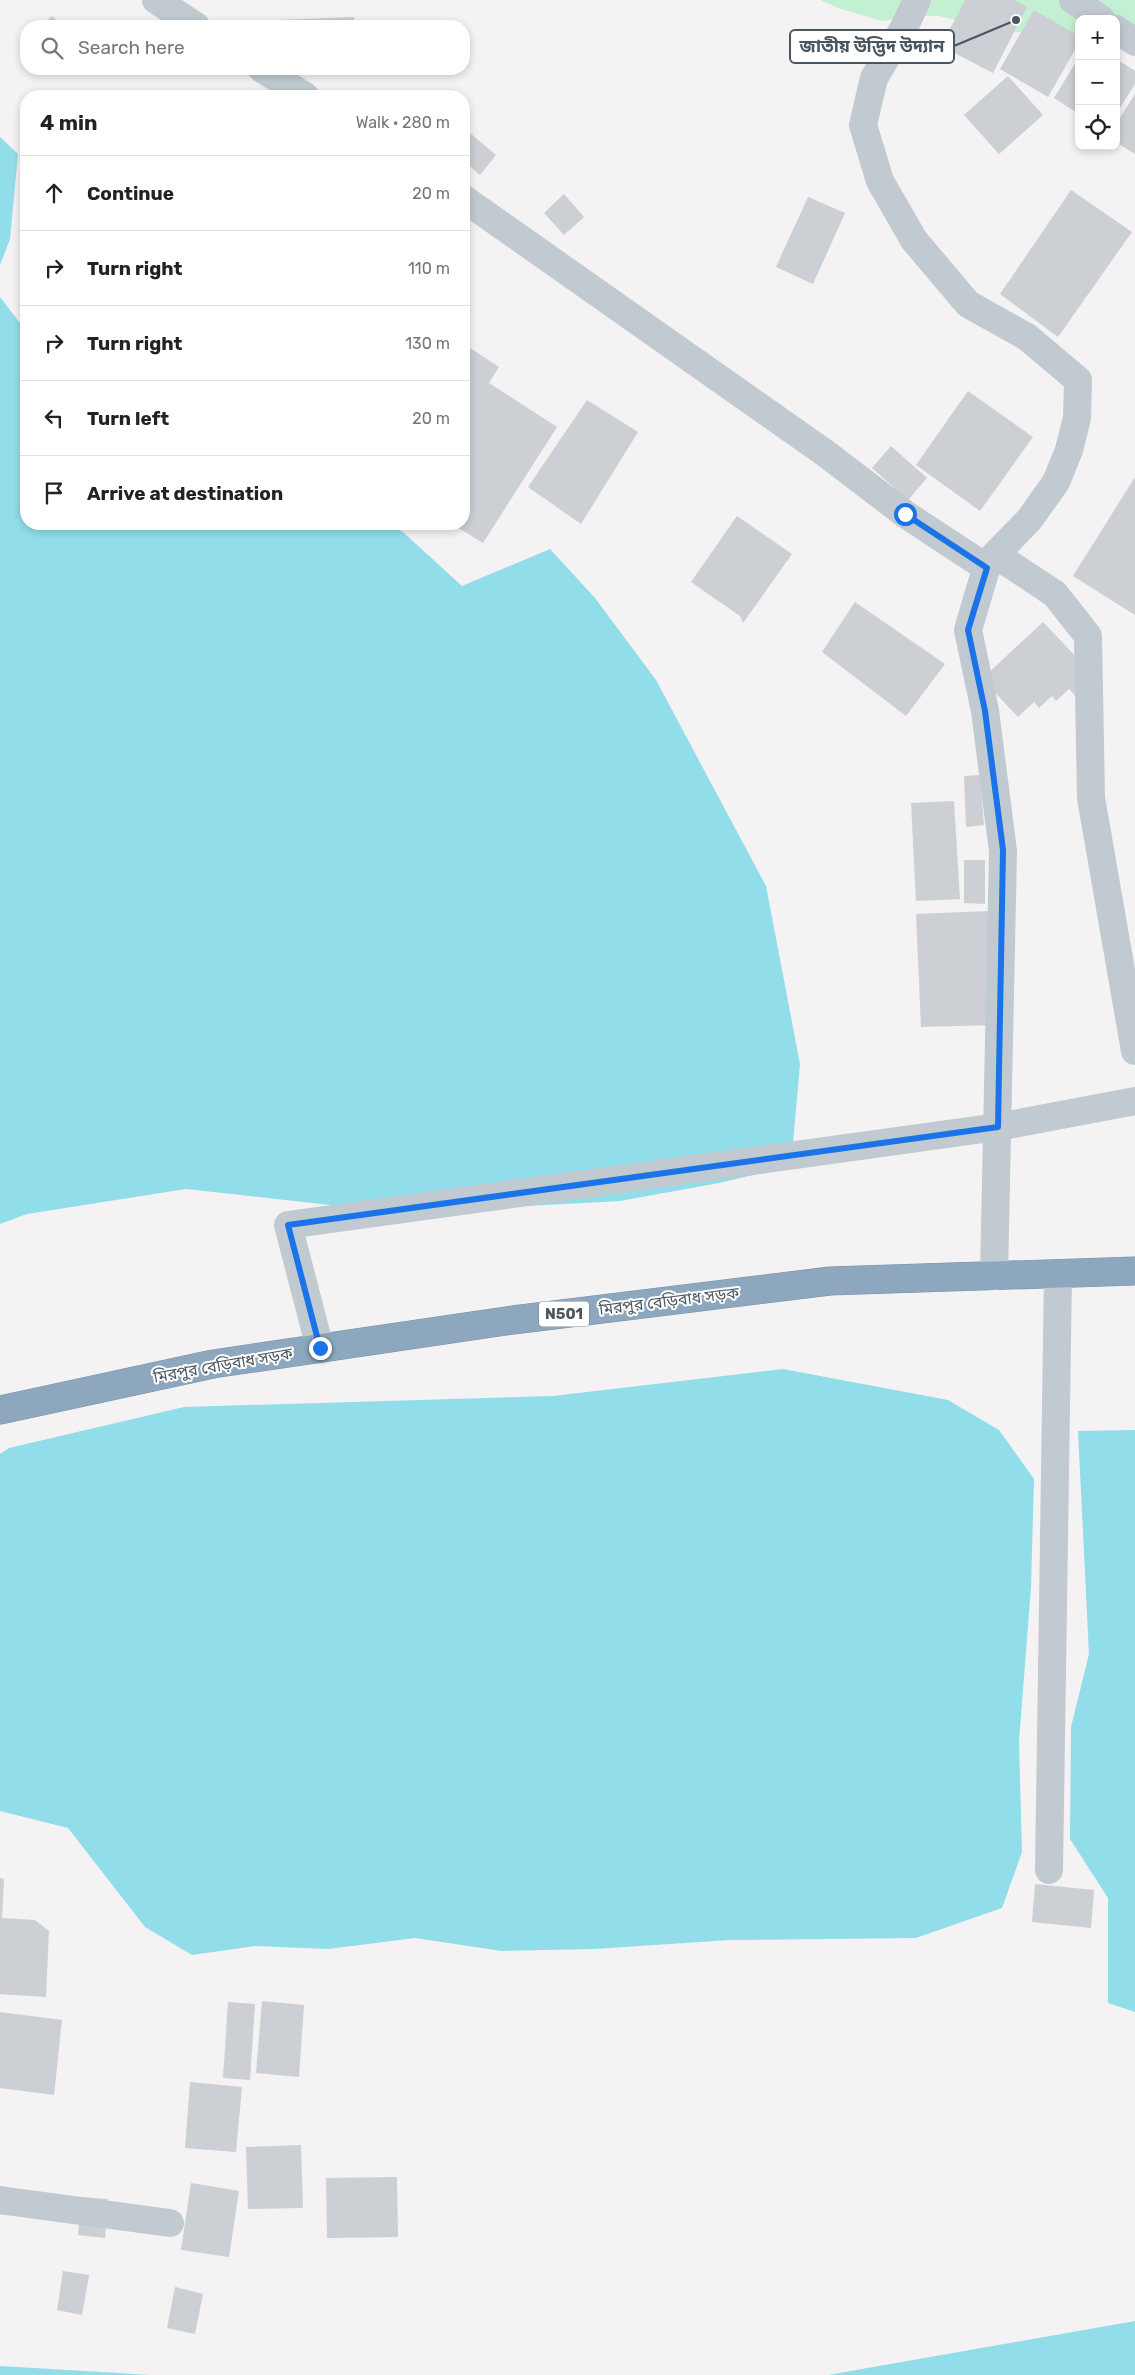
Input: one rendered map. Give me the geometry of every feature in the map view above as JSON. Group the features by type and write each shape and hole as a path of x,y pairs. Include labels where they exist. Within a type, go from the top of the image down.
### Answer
{"highway":[{"name":"মিরপুর বেড়িবাধ সড়ক","path":"0,1410 213,1364 513,1320 830,1281 1135,1271"}],"street":[{"path":"156,0 187,20"},
{"path":"917,0 905,26 874,78 863,125 880,180 914,240 968,304 1027,337 1078,380 1078,418 1069,450 1056,482 1029,520 992,562 968,630 985,711 1003,850 994,1276"},
{"path":"1073,0 1095,15"},
{"path":"1120,32 1135,42"},
{"path":"272,75 295,90"},
{"path":"470,203 825,453 905,514 1054,594 1088,636 1091,798 1135,1051"},
{"path":"320,1348 288,1225 998,1127 1135,1102"},
{"path":"1049,1870 1058,1274"},
{"path":"0,2200 170,2223"}],"green space":[{"path":"820,0 1135,0 1135,38 1120,33 1120,15 1075,15 1075,34 1006,32 939,16 917,16 882,21 838,8"}],"water":[{"path":"0,137 18,154 10,239 0,265"},
{"path":"0,297 20,323 20,530 399,530 462,586 550,549 595,598 656,680 766,886 800,1064 791,1166 719,1183 620,1201 508,1207 357,1208 186,1189 27,1214 0,1224"},
{"path":"783,1369 948,1400 999,1430 1034,1479 1031,1587 1019,1741 1022,1852 1002,1908 916,1938 730,1940 595,1949 502,1951 415,1938 328,1949 255,1946 192,1955 145,1927 68,1828 0,1811 0,1454 9,1448 184,1407 553,1396"},
{"path":"1135,1430 1135,2012 1108,2003 1108,1898 1070,1839 1071,1727 1089,1654 1078,1431"},
{"path":"1135,2321 1135,2375 828,2375"},
{"path":"0,2366 151,2375 0,2375"}],"building":[{"path":"965,0 1014,0 1027,7 993,73 941,46"},
{"path":"1034,10 1075,34 1075,50 1048,97 1000,69"},
{"path":"52,16 56,20 48,20"},
{"path":"354,17 354,20 277,20"},
{"path":"1120,61 1135,71 1135,84 1120,108"},
{"path":"1075,64 1075,111 1054,98"},
{"path":"1008,76 1043,115 999,154 964,115"},
{"path":"1135,94 1135,154 1120,145 1120,118"},
{"path":"470,133 496,155 480,175 470,166"},
{"path":"1071,190 1132,232 1058,337 1000,294"},
{"path":"564,194 584,217 564,235 544,213"},
{"path":"808,197 845,213 813,284 776,267"},
{"path":"470,348 499,367 489,383 557,427 483,543 462,530 470,530"},
{"path":"968,391 1033,437 980,511 916,465"},
{"path":"587,400 638,432 581,524 528,487"},
{"path":"891,446 927,478 908,500 872,468"},
{"path":"1135,477 1135,615 1073,576"},
{"path":"737,516 792,554 743,623 740,616 691,582"},
{"path":"855,602 945,664 906,716 822,652"},
{"path":"1043,622 1082,663 1078,699 1069,689 1056,701 1052,696 1039,708 1034,702 1018,717 982,679"},
{"path":"980,775 984,825 966,827 964,776"},
{"path":"954,801 960,899 916,901 911,803"},
{"path":"964,860 985,860 985,904 964,903"},
{"path":"988,911 993,1025 921,1027 916,914"},
{"path":"0,1878 4,1879 2,1918 35,1920 49,1931 46,1997 0,1994"},
{"path":"1035,1884 1094,1890 1091,1928 1032,1922"},
{"path":"262,2001 304,2005 299,2077 256,2073"},
{"path":"228,2002 255,2004 250,2080 223,2078"},
{"path":"0,2012 62,2020 54,2095 0,2088"},
{"path":"190,2082 242,2087 236,2152 185,2148"},
{"path":"301,2145 303,2208 248,2209 246,2147"},
{"path":"397,2177 398,2237 327,2238 326,2178"},
{"path":"191,2183 239,2191 229,2257 181,2250"},
{"path":"81,2197 108,2199 105,2238 78,2235"},
{"path":"63,2271 89,2275 82,2315 57,2310"},
{"path":"175,2287 203,2294 195,2334 167,2328"}],"place":[{"name":"জাতীয় উদ্ভিদ উদ্যান","path":"1016,20"}],"route":[{"path":"320,1348 288,1225 998,1127 1003,850 985,711 968,630 987,568 905,514"}]}
